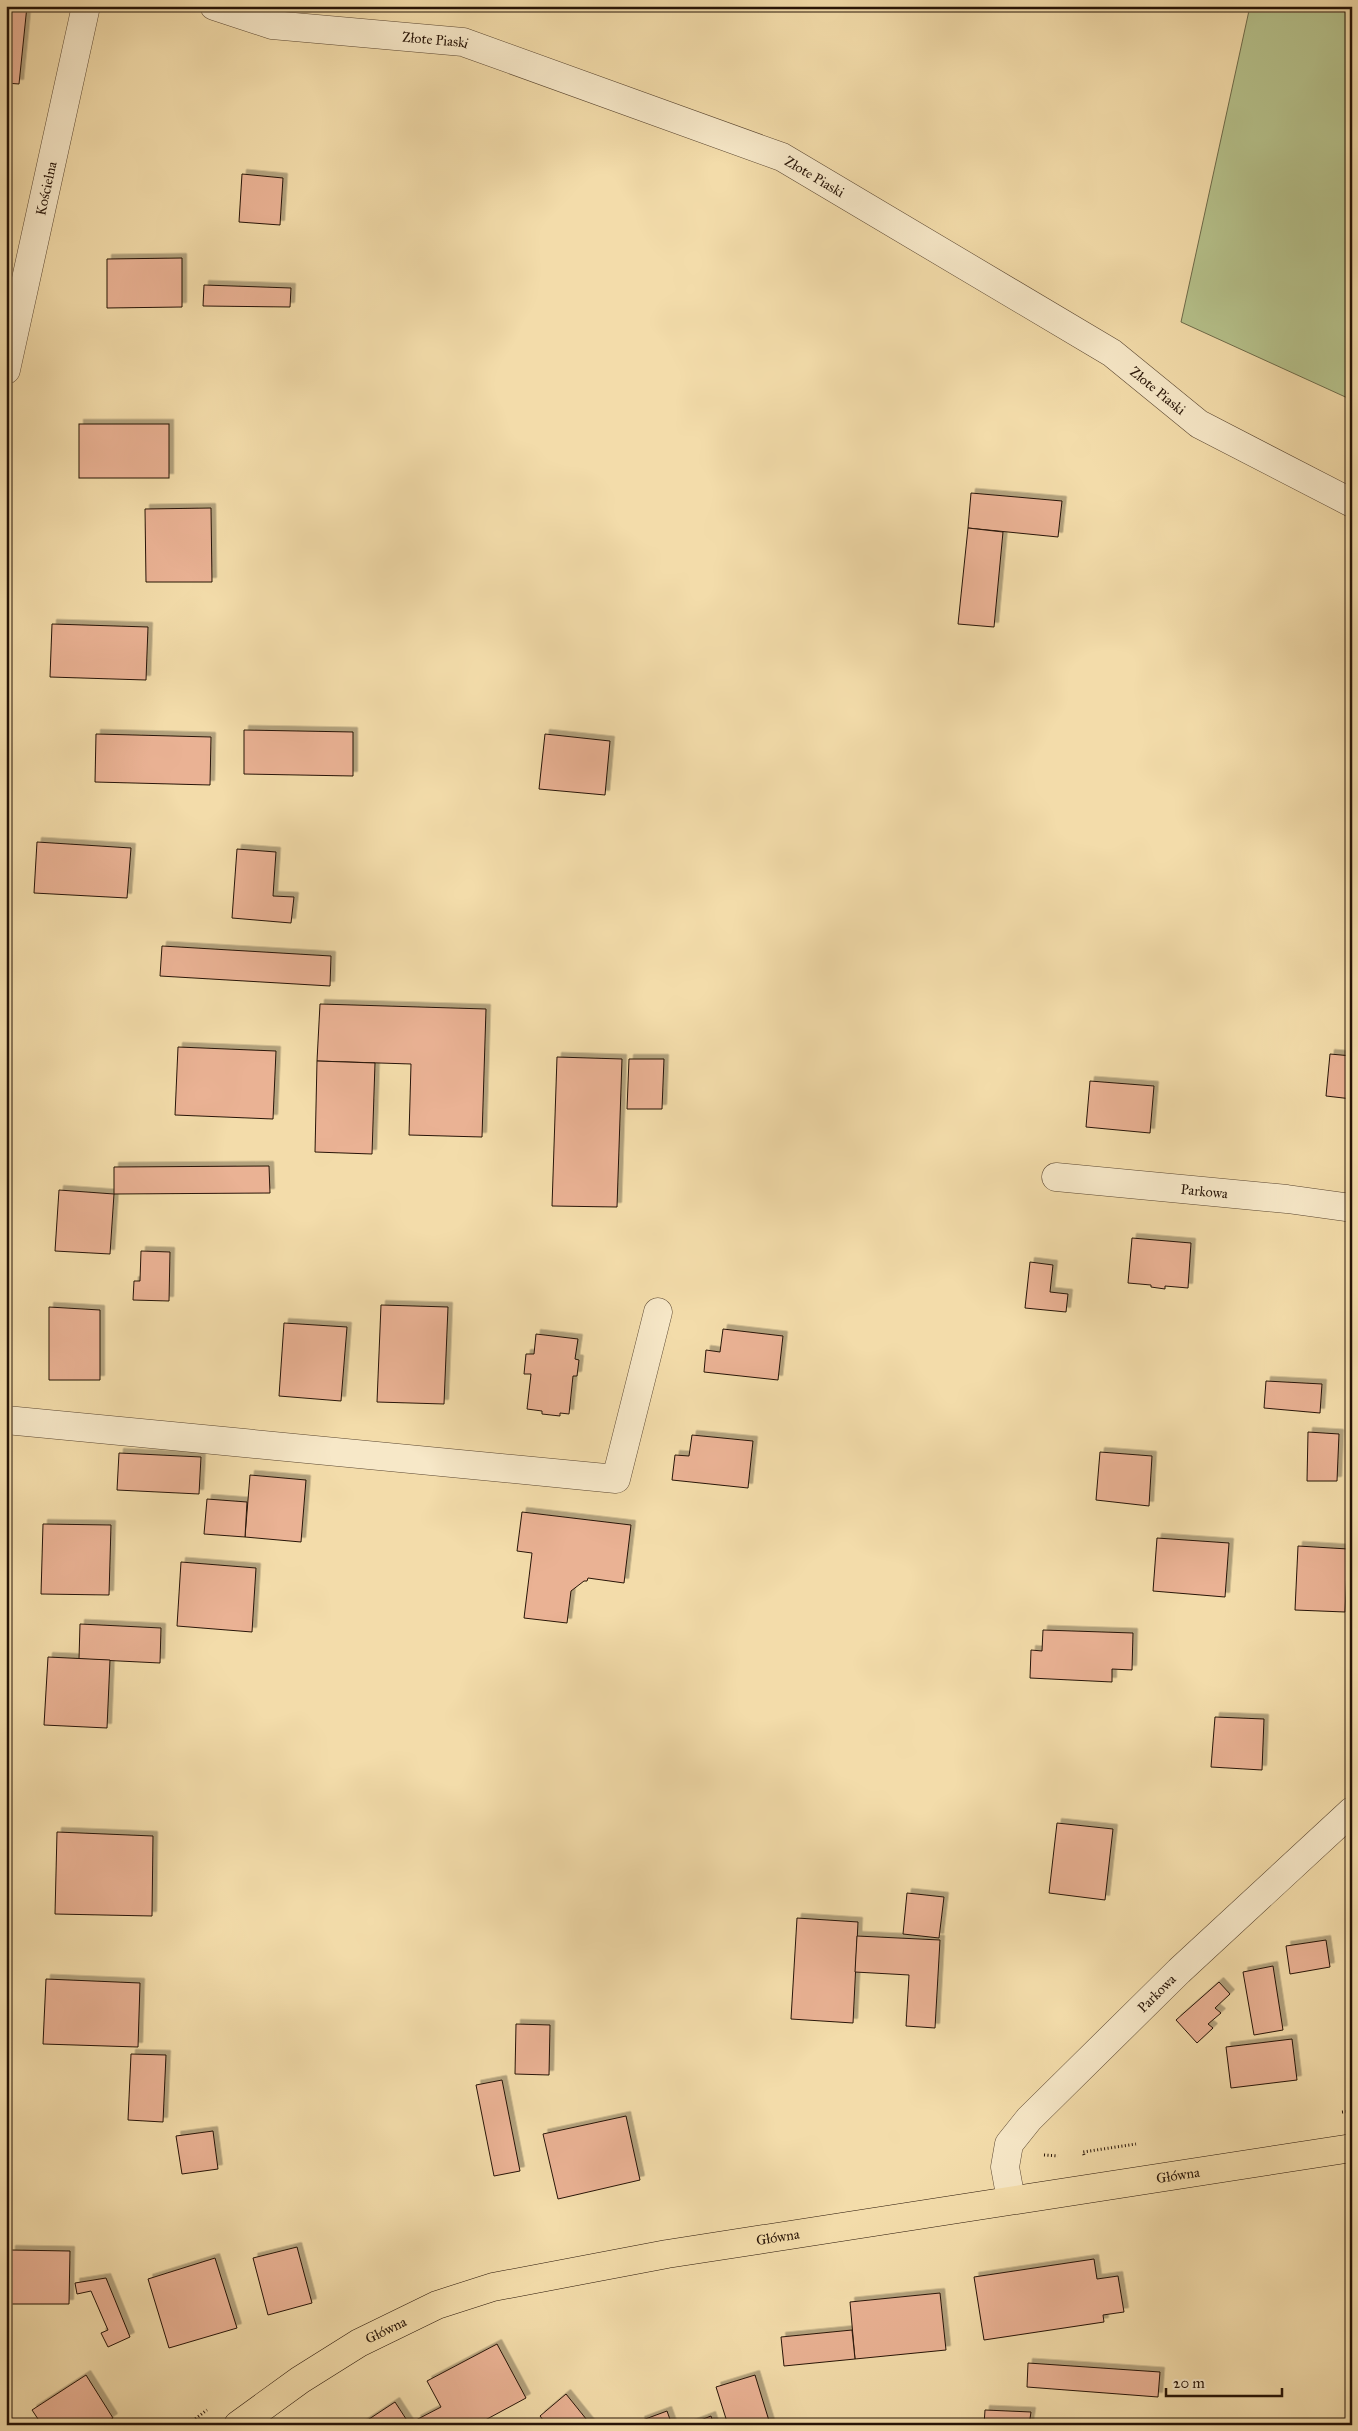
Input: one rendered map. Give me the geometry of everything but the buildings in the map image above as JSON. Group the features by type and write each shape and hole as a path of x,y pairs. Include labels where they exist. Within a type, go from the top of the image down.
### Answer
{"main road":[{"name":"Główna","path":"238,2425 300,2380 359,2343 437,2305 492,2286 667,2254 1352,2148"}],"street":[{"name":"Kościelna","path":"6,370 86,6"},
{"name":"Złote Piaski","path":"214,6 272,25 463,42 782,157 1112,353 1199,424 1352,503"},
{"name":"Parkowa","path":"1056,1178 1287,1199 1352,1208"},
{"path":"6,1420 616,1479 658,1312"},
{"name":"Parkowa","path":"1010,2200 1005,2167 1009,2144 1029,2119 1180,1971 1352,1811"}],"green space":[{"path":"1250,6 1352,6 1352,400 1181,322"}]}
